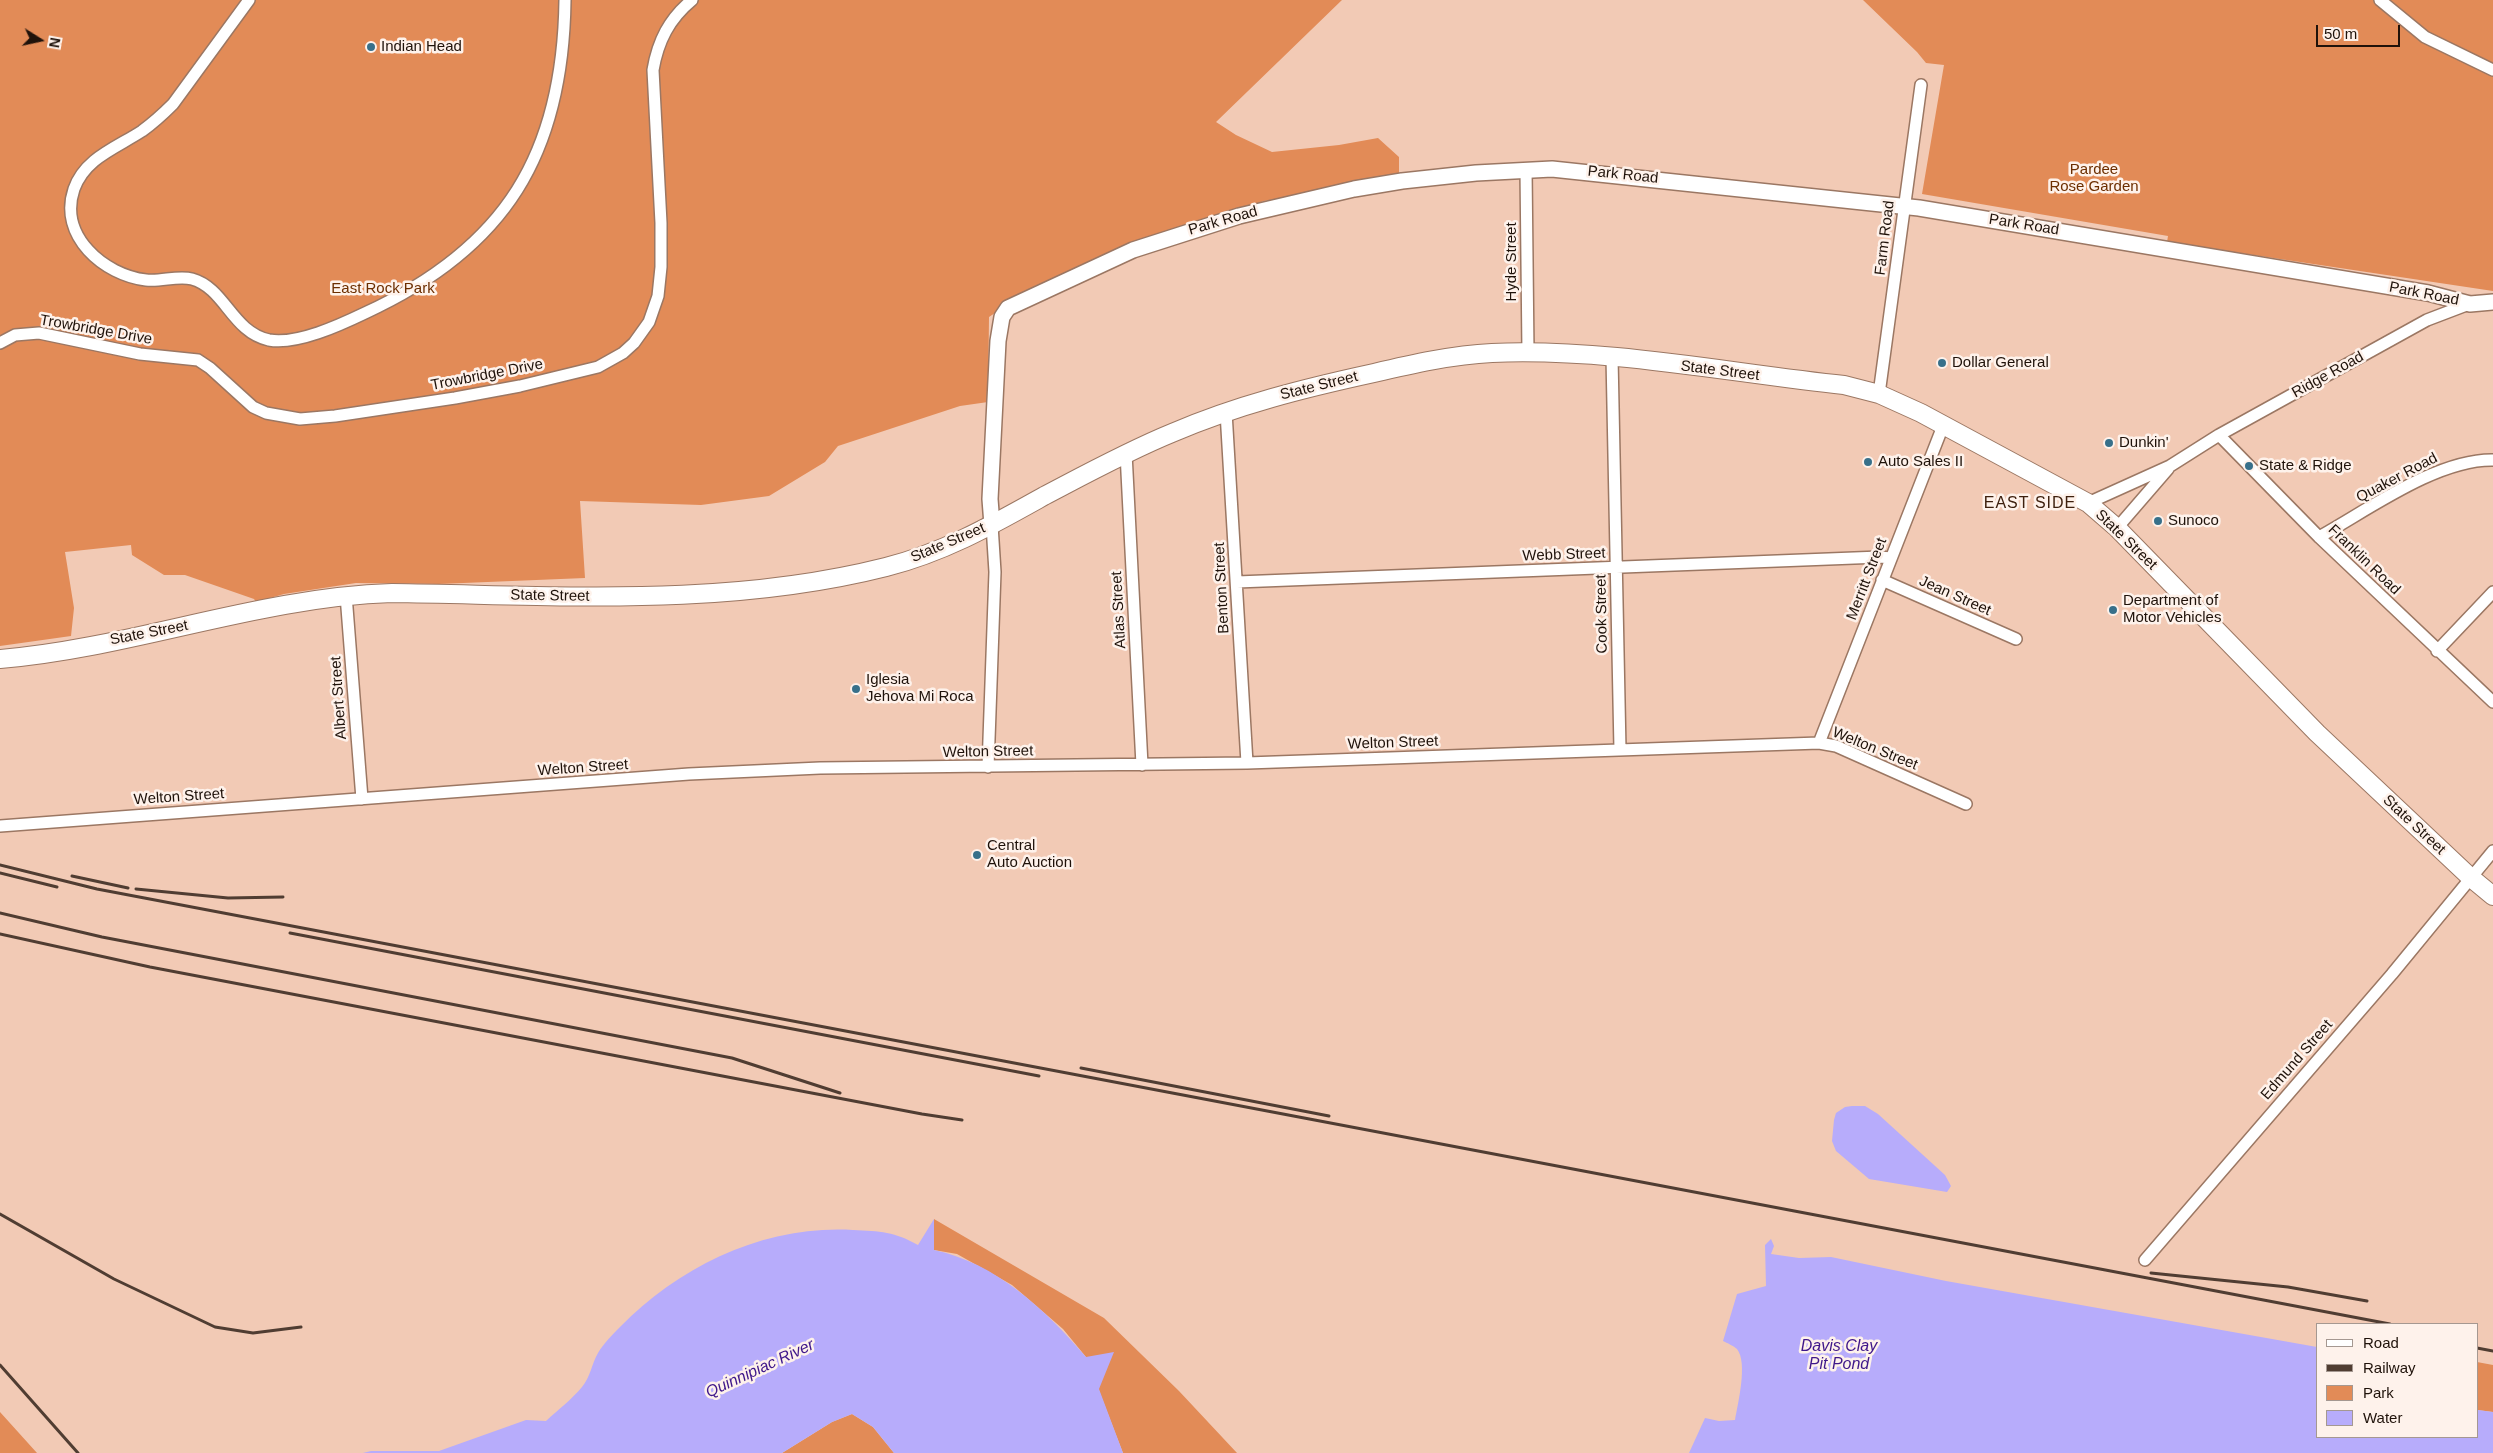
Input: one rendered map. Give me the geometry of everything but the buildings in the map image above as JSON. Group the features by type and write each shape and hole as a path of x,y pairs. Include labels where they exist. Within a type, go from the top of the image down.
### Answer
{"main road":[{"name":"Park Road","path":"992,525 990,499 998,341 1002,317 1008,308 1133,250 1239,216 1354,189 1402,180 1552,169 1597,172 1903,206 2428,293 2470,304"},
{"name":"Ridge Road","path":"2470,304 2493,302"},
{"name":"State Street","path":"0,659 73,648 346,595 392,593 632,598 729,593 888,566 954,544 1126,453 1226,412 1298,390 1405,366 1491,354 1528,353 1612,358 1844,385 1879,394 2088,503 2117,528 2317,733 2470,877 2493,896"}],"street":[{"path":"249,0 173,104 142,130 98,157 79,178 74,190 72,211 75,228 83,244 100,262 118,272 137,279 153,281 188,278 199,282 211,291 237,322 252,333 268,340 288,340 347,321 418,286 464,253 499,217 529,172 540,147 556,91 563,45 565,0"},
{"name":"Trowbridge Drive","path":"0,343 15,335 39,333 140,354 191,358 210,368 253,407 266,413 300,419 370,411 483,393 576,373 610,361 634,343 643,333 655,310 661,267 661,223 653,70 656,50 662,36 676,15 692,0"},
{"path":"2380,0 2420,35 2459,56 2493,70"},
{"name":"Farm Road","path":"1879,394 1903,206 1921,85"},
{"name":"Hyde Street","path":"1526,170 1528,353"},
{"name":"Ridge Road","path":"2088,503 2170,466 2219,435 2427,320 2470,304"},
{"name":"Cook Street","path":"1612,358 1620,750"},
{"name":"Benton Street","path":"1226,412 1247,763"},
{"name":"Merritt Street","path":"1819,743 1943,426"},
{"name":"Franklin Road","path":"2219,435 2319,537 2437,651 2493,702"},
{"name":"Atlas Street","path":"1126,453 1142,765"},
{"name":"Quaker Road","path":"2319,537 2438,470 2475,460 2493,460"},
{"name":"Ridge Road","path":"2117,528 2170,466"},
{"path":"988,767 995,572 992,525"},
{"name":"Webb Street","path":"1237,582 1891,558"},
{"name":"Jean Street","path":"1882,580 2016,639"},
{"path":"2437,651 2493,592"},
{"name":"Albert Street","path":"346,595 362,799"},
{"name":"Welton Street","path":"0,826 688,774 820,768 1247,763 1819,743 1836,746 1966,804"},
{"name":"Edmund Street","path":"2145,1260 2392,974 2493,851"}],"green space":[{"name":"East Rock Park","path":"0,0 1342,0 1216,122 1236,135 1272,152 1339,145 1378,138 1399,157 1399,179 1264,201 1125,250 1035,286 989,317 988,402 960,406 838,446 825,462 769,496 701,505 580,501 585,578 439,584 356,583 284,594 256,602 254,599 185,575 164,575 132,555 131,545 65,552 74,608 71,636 0,646"},
{"name":"Pardee Rose Garden","path":"1863,0 2493,0 2493,291 2167,242 2168,236 1922,194 1944,65 1926,63"},
{"path":"934,1219 1104,1318 1179,1391 1237,1453 1123,1453 1086,1357 1063,1329 1012,1285 957,1254 934,1250"},
{"path":"2478,1362 2493,1365 2493,1412 2478,1410"},
{"path":"0,1412 37,1453 0,1453"},
{"path":"852,1414 873,1427 894,1453 782,1453 832,1422"}],"water":[{"path":"1865,1106 1878,1114 1945,1175 1951,1186 1947,1192 1869,1179 1836,1151 1832,1141 1836,1113 1845,1107"},
{"name":"Quinnipiac River","path":"934,1219 934,1250 957,1256 999,1277 1037,1306 1071,1339 1086,1357 1114,1352 1099,1389 1123,1453 894,1453 873,1427 852,1414 832,1422 782,1453 363,1453 371,1451 439,1451 526,1420 546,1421 582,1387 600,1350 620,1327 670,1285 726,1253 788,1234 820,1230 879,1232 902,1237 918,1245"},
{"name":"Davis Clay Pit Pond","path":"1771,1239 1774,1246 1771,1254 1799,1258 1831,1257 1946,1281 2316,1347 2316,1438 2478,1438 2478,1410 2493,1412 2493,1453 1689,1453 1705,1418 1719,1421 1735,1420 1742,1364 1737,1349 1723,1341 1737,1294 1766,1286 1765,1245"}],"railway":[{"path":"0,865 97,889 2385,1323"},
{"path":"0,873 57,887"},
{"path":"72,876 128,888"},
{"path":"136,889 228,898 283,897"},
{"path":"0,913 102,937 732,1058 840,1093"},
{"path":"290,933 1039,1076"},
{"path":"0,934 150,967 922,1114 962,1120"},
{"path":"1081,1068 1329,1116"},
{"path":"0,1214 114,1279 215,1327 253,1333 301,1327"},
{"path":"2151,1273 2288,1287 2367,1301"},
{"path":"2478,1348 2493,1351"},
{"path":"0,1365 78,1453"}],"place":[{"name":"Indian Head","path":"371,47"},
{"name":"Dollar General","path":"1942,363"},
{"name":"Dunkin'","path":"2109,443"},
{"name":"Auto Sales II","path":"1868,462"},
{"name":"State & Ridge","path":"2249,466"},
{"name":"Sunoco","path":"2158,521"},
{"name":"Department of Motor Vehicles","path":"2113,610"},
{"name":"Iglesia Jehova Mi Roca","path":"856,689"},
{"name":"Central Auto Auction","path":"977,855"}],"district":[{"name":"EAST SIDE","path":"2030,504"}]}
